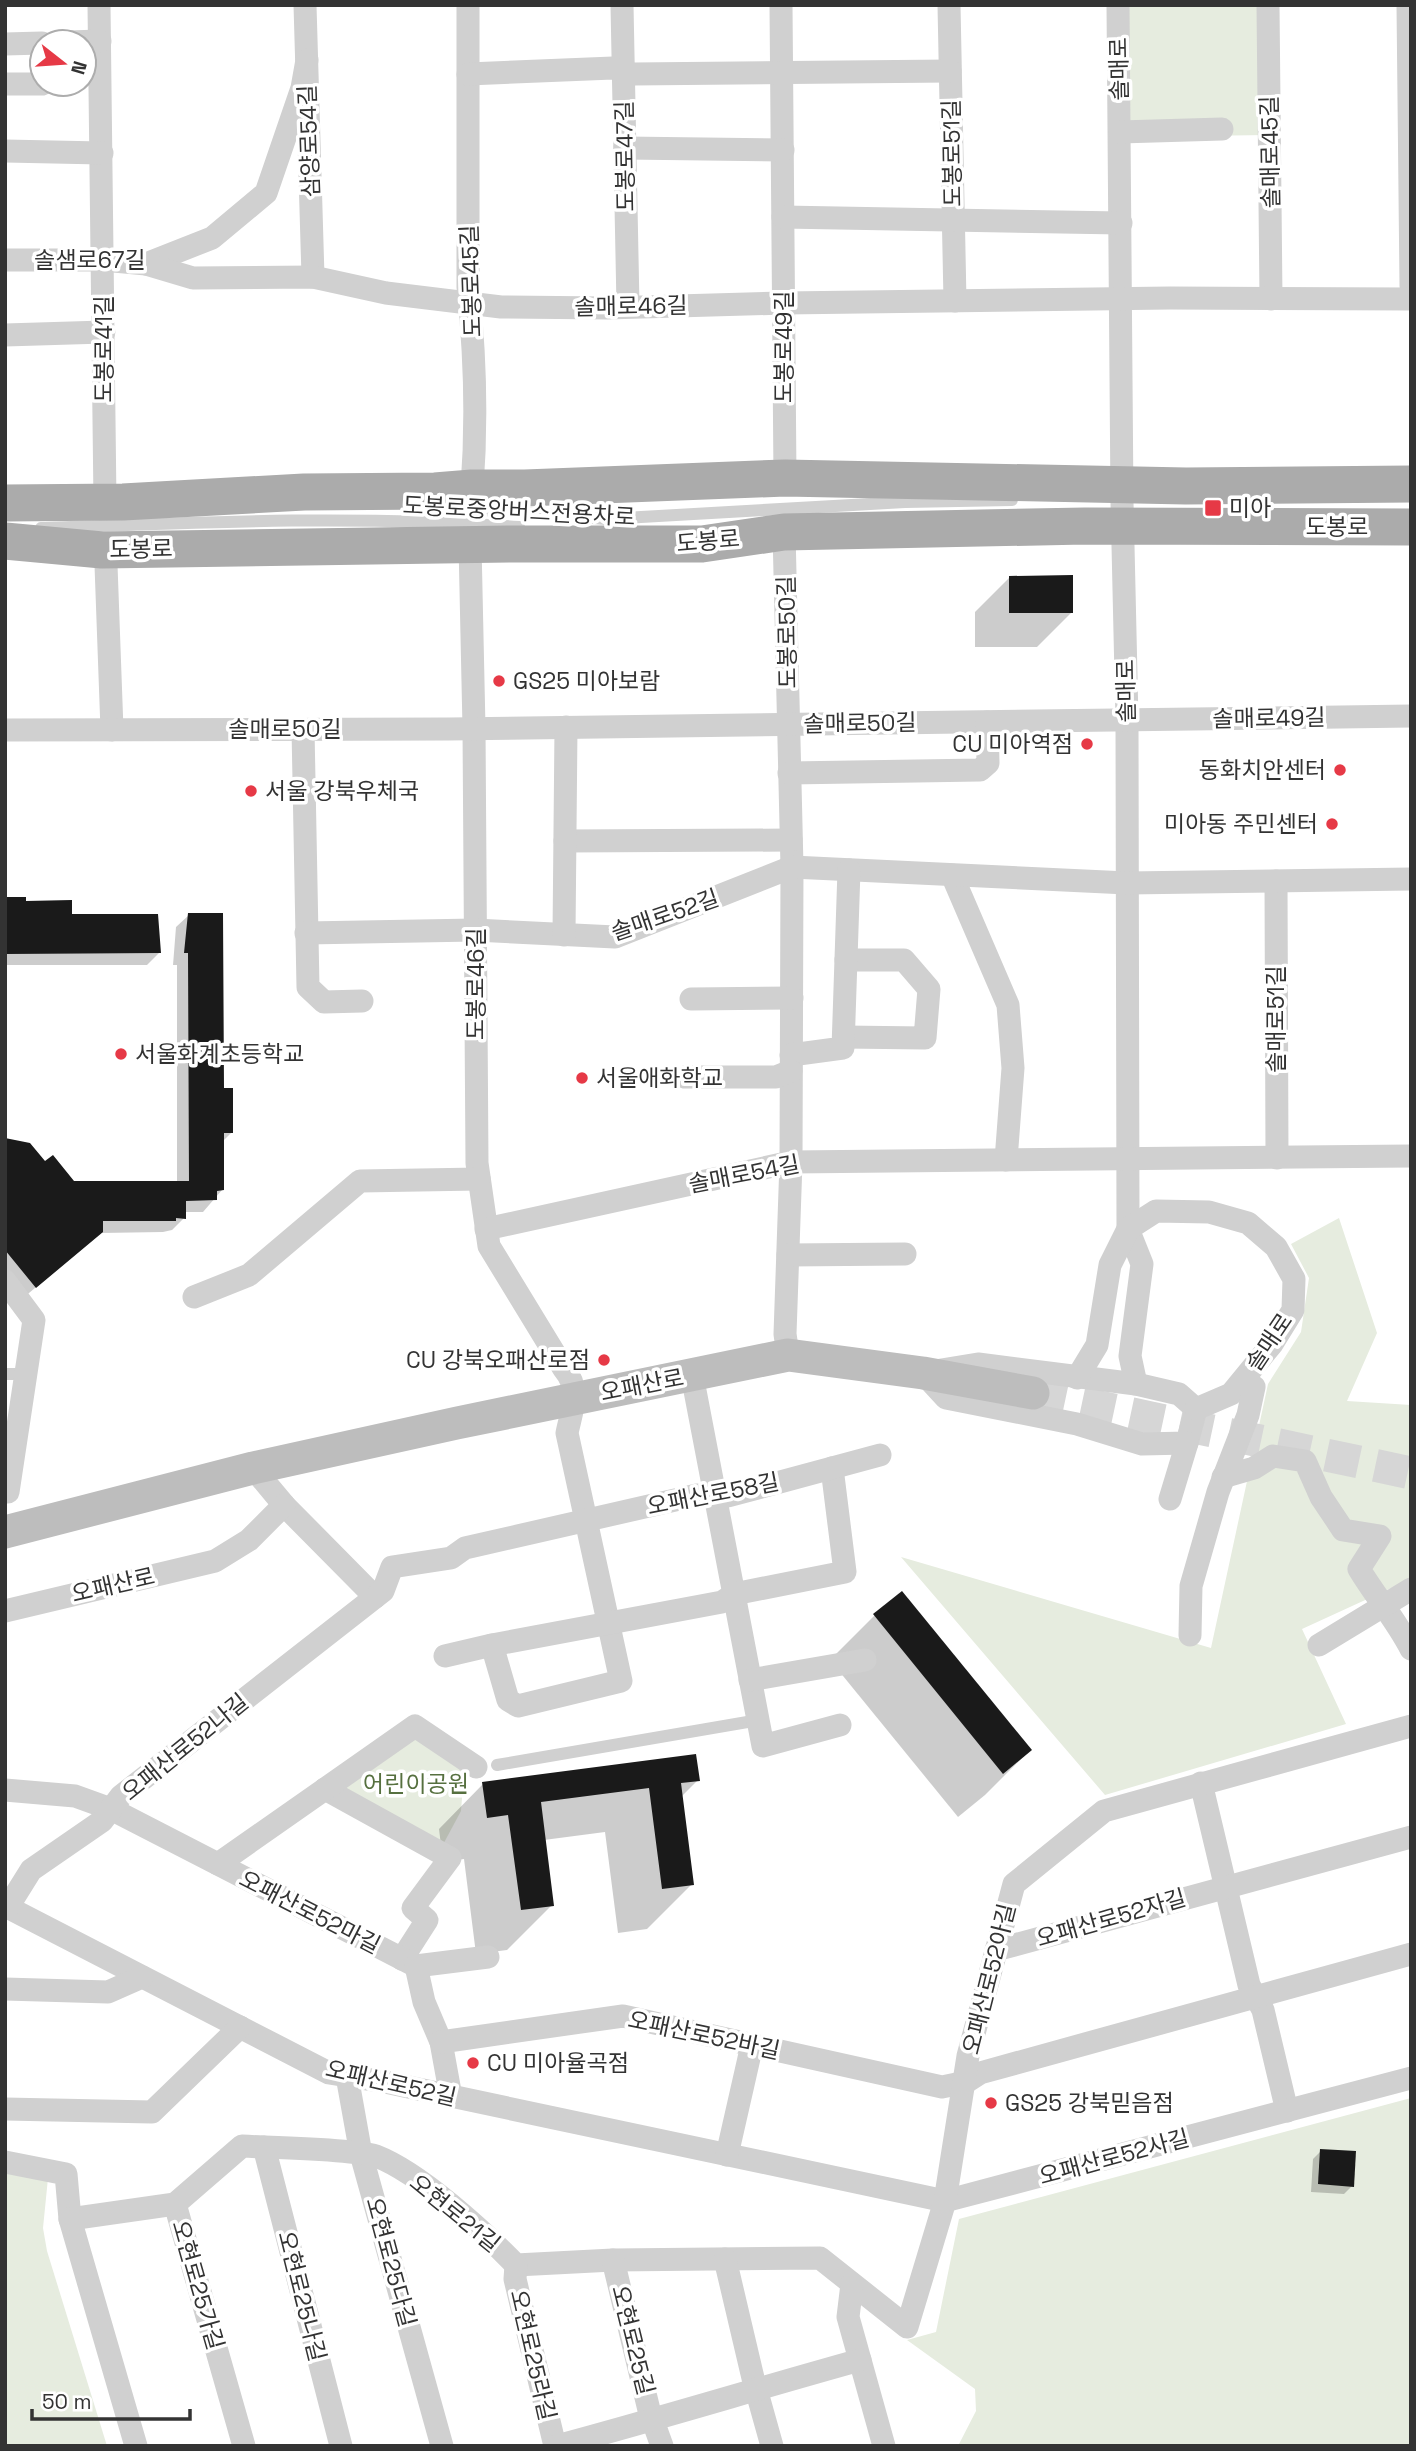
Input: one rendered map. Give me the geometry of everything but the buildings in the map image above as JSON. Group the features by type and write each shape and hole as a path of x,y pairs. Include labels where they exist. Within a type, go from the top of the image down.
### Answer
{"main road":[{"name":"도봉로","path":"13,524 104,502 304,492 435,491 785,478 1411,527"},
{"name":"도봉로","path":"13,524 102,550 470,544 702,544 784,532 1122,505 1186,486 1396,484"}],"street":[{"name":"도봉로41길","path":"98,52 99,5"},
{"name":"삼양로54길","path":"304,5 313,277"},
{"name":"도봉로45길","path":"468,5 474,459 472,488"},
{"name":"도봉로47길","path":"622,5 628,306"},
{"name":"도봉로49길","path":"781,5 785,478"},
{"name":"도봉로51길","path":"949,5 955,301"},
{"name":"솔매로","path":"1118,5 1122,505 1127,720 1128,1229 1142,1264 1129,1356 1136,1384"},
{"name":"솔매로45길","path":"1268,5 1271,299"},
{"path":"1408,5 1411,286"},
{"path":"5,44 28,43"},
{"name":"솔샘로67길","path":"5,260 103,260 146,264 212,238 266,193 302,88 307,60"},
{"path":"468,74 613,68 633,74 950,71"},
{"path":"5,84 28,83"},
{"name":"도봉로41길","path":"94,98 102,153 104,502"},
{"name":"솔매로","path":"1120,132 1222,129"},
{"path":"625,148 783,150"},
{"path":"5,150 102,153"},
{"path":"783,216 953,222 1121,223"},
{"name":"솔매로46길","path":"146,264 192,278 313,277 386,293 502,307 1121,300"},
{"path":"1121,300 1411,299"},
{"path":"5,335 104,332"},
{"name":"도봉로50길","path":"784,532 792,867 791,1162 785,1334 788,1355"},
{"name":"도봉로46길","path":"470,544 479,1179 489,1246 573,1380 574,1399"},
{"path":"102,550 106,565 112,730"},
{"name":"솔매로49길","path":"1127,720 1411,716"},
{"name":"솔매로50길","path":"5,730 474,728 1127,720"},
{"path":"789,773 980,770 988,763 987,722"},
{"path":"564,935 566,727"},
{"path":"303,729 309,987 324,1002 362,1001"},
{"path":"565,841 791,840"},
{"name":"솔매로52길","path":"306,933 475,930 615,937 792,867 1127,883"},
{"path":"685,1077 776,1077 791,1063 843,1048 849,870"},
{"path":"952,875 1008,1005 1013,1068 1006,1160"},
{"path":"1127,883 1411,879"},
{"name":"솔매로51길","path":"1276,881 1277,1158"},
{"path":"844,1037 925,1038 929,989 904,960 846,960"},
{"path":"691,999 792,998"},
{"path":"1127,1159 1411,1156"},
{"name":"솔매로54길","path":"486,1230 791,1162 1127,1159"},
{"path":"194,1297 249,1275 360,1181 479,1179"},
{"name":"솔매로","path":"1077,1378 1097,1345 1110,1265 1128,1229 1156,1211 1209,1212 1248,1223 1276,1247 1294,1279 1293,1310 1272,1344 1231,1394 1196,1409"},
{"path":"788,1255 905,1254"},
{"path":"5,1492 8,1492 15,1374 34,1320 6,1284"},
{"name":"오패산로","path":"5,1532 253,1468 788,1355 923,1373 1033,1393"},
{"path":"923,1373 978,1364 1136,1384 1179,1394 1196,1409 1170,1499"},
{"path":"923,1373 946,1398 1077,1424 1142,1444 1188,1443"},
{"path":"692,1375 763,1746 840,1725"},
{"path":"1190,1635 1191,1586 1223,1477 1248,1415 1254,1387 1244,1380"},
{"path":"492,1645 508,1699 519,1706 621,1681 567,1433 574,1399"},
{"name":"오패산로58길","path":"375,1597 383,1591 392,1567 451,1558 465,1548 697,1495 728,1496 880,1455"},
{"path":"1223,1477 1254,1468 1273,1456 1305,1461 1321,1497 1343,1531 1380,1536 1359,1569 1382,1605 1396,1620 1411,1649"},
{"path":"253,1468 284,1505 375,1597"},
{"path":"445,1656 722,1602 734,1594 845,1572 832,1468"},
{"name":"오패산로","path":"5,1611 215,1561 249,1540 284,1505"},
{"path":"1320,1645 1411,1589"},
{"name":"오패산로52나길","path":"6,1906 32,1870 102,1821 121,1796 375,1597"},
{"path":"750,1680 864,1660"},
{"name":"오패산로52마길","path":"218,1864 415,1726 486,1766"},
{"name":"오패산로52아길","path":"966,2082 968,2056 1014,1884 1104,1811 1411,1726"},
{"path":"1201,1783 1249,1985 1263,2010 1287,2111"},
{"name":"오패산로52마길","path":"5,1790 75,1796 111,1809 409,1962 427,1920 413,1908 450,1858 325,1789"},
{"name":"오패산로52자길","path":"996,1950 1411,1837"},
{"name":"오패산로52길","path":"6,1906 329,2073 945,2201"},
{"path":"945,2201 966,2082 980,2073 1411,1954"},
{"path":"451,2097 440,2042 409,1962 488,1957"},
{"path":"5,1989 108,1992 142,1977"},
{"name":"오패산로52바길","path":"440,2042 623,2016 942,2087 966,2082"},
{"path":"5,2109 152,2112 240,2027"},
{"path":"727,2155 752,2045"},
{"name":"오현로25다길","path":"347,2076 361,2154 442,2446"},
{"name":"오패산로52사길","path":"945,2201 1411,2078"},
{"name":"오현로21길","path":"175,2204 242,2146 324,2149 375,2156 416,2179 490,2238 516,2265 613,2260 820,2258 907,2328 945,2201"},
{"name":"오현로25나길","path":"264,2147 341,2446"},
{"path":"5,2162 66,2174 71,2219 136,2446"},
{"path":"71,2219 175,2204"},
{"name":"오현로25가길","path":"175,2204 244,2446"},
{"path":"725,2259 755,2388 772,2446"},
{"name":"오현로25길","path":"613,2260 649,2410 663,2446"},
{"name":"오현로25라길","path":"516,2265 515,2279 556,2446 654,2420"},
{"path":"852,2284 848,2317 884,2446"},
{"name":"오현로25길","path":"654,2420 755,2388 860,2360"}],"lane":[{"path":"1321,500 1396,484"},
{"path":"1186,486 1262,499"},
{"path":"1088,497 1181,516 1411,514"},
{"name":"도봉로중앙버스전용차로","path":"430,507 607,520 905,502 1027,500"},
{"name":"도봉로중앙버스전용차로","path":"330,505 378,505"},
{"path":"13,524 268,508"},
{"path":"921,515 1017,511"},
{"path":"731,526 893,516"},
{"path":"13,524 296,519 450,522 535,528"},
{"path":"556,531 664,531"},
{"path":"486,1766 759,1720"}],"green space":[{"path":"1118,5 1268,5 1269,135 1120,137"},
{"path":"1339,1218 1377,1333 1347,1401 1411,1405 1411,1579 1302,1629 1346,1724 1105,1795 901,1557 1211,1648 1268,1384 1301,1332 1309,1278 1291,1244"},
{"name":"어린이공원","path":"413,1727 465,1760 461,1811 439,1852 325,1789"},
{"path":"1411,2098 1411,2446 958,2446 976,2411 975,2389 907,2340 936,2332 959,2219"},
{"path":"5,2163 48,2178 43,2228 47,2251 107,2446 5,2446"}],"tunnel":[{"path":"1033,1393 1411,1473"}],"place":[{"name":"미아","path":"1213,508"},
{"name":"GS25 미아보람","path":"499,681"},
{"name":"CU 미아역점","path":"1087,744"},
{"name":"동화치안센터","path":"1340,770"},
{"name":"서울 강북우체국","path":"251,791"},
{"name":"미아동 주민센터","path":"1332,824"},
{"name":"서울화계초등학교","path":"121,1054"},
{"name":"서울애화학교","path":"582,1078"},
{"name":"CU 강북오패산로점","path":"604,1360"},
{"name":"CU 미아율곡점","path":"473,2063"},
{"name":"GS25 강북믿음점","path":"991,2103"}]}
